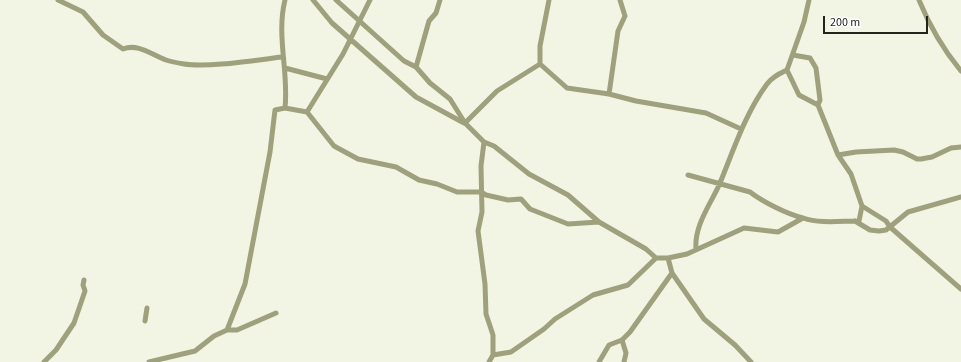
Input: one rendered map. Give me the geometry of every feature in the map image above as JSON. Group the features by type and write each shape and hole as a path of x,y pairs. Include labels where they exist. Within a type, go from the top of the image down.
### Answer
{"street":[{"path":"58,0 83,12 103,35 123,50 129,47 147,51 166,60 186,64 212,64 282,57"},
{"path":"285,0 281,16 282,57 285,68 285,108"},
{"path":"314,0 332,23 416,97 465,123"},
{"path":"336,0 360,20 399,57 416,67 430,83 450,99 465,123 484,142 494,146 529,174 568,195 599,222 646,249 656,258 668,258 687,254 744,228 778,232 803,218"},
{"path":"307,112 320,93 351,39 370,0"},
{"path":"416,67 429,21 436,13 440,0"},
{"path":"549,0 540,46 540,64 568,88 609,94 636,101 706,113 740,128"},
{"path":"609,94 618,31 625,16 620,0"},
{"path":"696,249 704,215 719,185 740,128 767,84 776,76 787,70 793,55 809,0"},
{"path":"919,0 931,28 948,55 961,71"},
{"path":"793,55 810,58 816,68 820,100 818,105"},
{"path":"465,123 497,91 540,64"},
{"path":"285,68 327,79"},
{"path":"688,175 719,185 750,192 757,198 803,218 824,221 859,221 862,206 851,174 838,155 818,105 799,95 787,70"},
{"path":"227,330 245,284 270,152 275,110 285,108 307,112 334,146 358,159 396,167 419,180 437,184 457,192 481,192 486,195 508,200 521,199 530,209 568,224 599,222"},
{"path":"484,142 481,166 482,212 478,231 485,284 486,314 492,335 493,354 489,362"},
{"path":"838,155 856,152 894,150 903,152 916,159 921,159 932,157 951,148 961,147"},
{"path":"855,221 870,230 879,231 890,227 908,212 961,197"},
{"path":"862,206 886,221 890,227 961,289"},
{"path":"493,354 511,352 555,319 593,295 628,285 656,258"},
{"path":"668,258 672,273 704,319 736,345 751,362"},
{"path":"598,362 609,345 622,340 630,332 672,273"},
{"path":"44,362 56,350 74,323 85,291 83,285 84,280"},
{"path":"145,322 147,308"},
{"path":"149,362 195,351 214,336 227,330 237,330 276,313"},
{"path":"622,340 626,353 624,362"}]}
